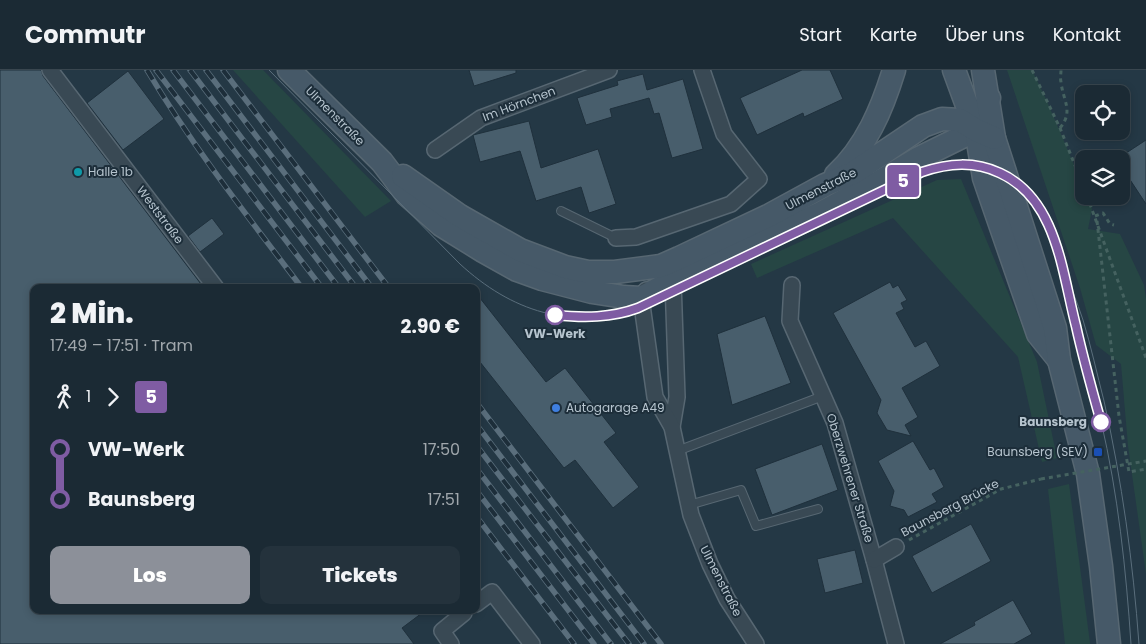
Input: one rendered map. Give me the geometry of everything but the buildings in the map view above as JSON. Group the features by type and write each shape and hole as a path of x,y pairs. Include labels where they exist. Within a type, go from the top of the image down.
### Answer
{"main road":[{"name":"Ulmenstraße","path":"289,70 382,162 406,195 441,225 517,270 542,279 592,292 641,298 667,274 825,185 853,173 923,126 942,119 960,120 985,134"},
{"path":"825,185 850,162 871,129 886,98 894,70"},
{"path":"954,70 985,134"},
{"path":"983,70 989,98 985,134 984,178 1038,334 1059,360 1088,474 1102,575 1109,644"},
{"name":"Ulmenstraße","path":"382,162 498,240 541,260 588,272 667,274 821,213 919,158 985,134"}],"street":[{"name":"Weststraße","path":"50,70 213,284"},
{"name":"Im Hörnchen","path":"435,150 481,118 609,70"},
{"path":"616,238 636,237 730,204 759,179 724,134 702,70"},
{"name":"Ulmenstraße","path":"667,274 677,397 672,427"},
{"name":"Oberzwehrener Straße","path":"792,285 790,321 835,423 896,644"},
{"name":"Ulmenstraße","path":"641,298 655,397 672,427 689,505 710,564 727,598 756,644"},
{"name":"Oberzwehrener Straße","path":"874,560 896,547"},
{"path":"480,600 492,592 532,644"},
{"path":"451,644 442,631 462,614"}],"lane":[{"path":"561,211 616,238"},
{"path":"677,451 823,396"},
{"path":"689,505 741,490 756,526 818,509"}],"path":[{"path":"1032,70 1060,128 1075,166"},
{"path":"1060,128 1068,109 1061,82 1061,70"},
{"path":"1091,205 1146,358"},
{"path":"1095,216 1103,212 1110,224 1114,226"},
{"path":"1097,222 1119,416 1129,472 1146,469"},
{"name":"Baunsberg Brücke","path":"896,547 1002,489 1041,479 1146,461"}],"green space":[{"path":"233,70 263,70 391,201 365,217"},
{"path":"1007,70 1032,70 1075,167 1075,205 1090,205 1092,209 1088,229 1120,234 1144,285 1146,299 1146,574 1128,446 1121,364 1096,345 1080,288"},
{"path":"961,179 1037,362 1057,458 1042,462 1018,357 893,218 757,278 751,264 937,180"},
{"path":"1069,484 1090,644 1065,644 1048,489"}],"tram line":[{"path":"269,70 460,264 500,294 521,305 566,317 613,315 638,308 922,172 948,166 975,166 987,168 1011,179 1030,195 1042,214 1052,235 1089,340 1104,401 1121,491 1134,583 1139,644"},
{"name":"5","path":"555,315 590,317 624,313 665,296 922,172 954,164 978,166 991,169 1021,186 1032,196 1045,218 1066,276 1075,325 1101,422"},
{"path":"1071,303 1101,421 1117,504 1127,588 1131,644"}],"railway":[{"path":"147,70 202,154 299,284"},
{"path":"156,70 319,284"},
{"path":"173,70 336,284"},
{"path":"190,70 353,284"},
{"path":"206,70 369,284"},
{"path":"223,70 386,284"},
{"path":"480,407 661,644"},
{"path":"480,429 644,644"},
{"path":"480,450 629,644"},
{"path":"480,473 611,644"},
{"path":"480,495 594,644"},
{"path":"480,521 574,644"}],"place":[{"name":"Halle 1b","path":"78,172"},
{"name":"VW-Werk","path":"555,315"},
{"name":"Autogarage A49","path":"556,408"},
{"name":"Baunsberg","path":"1101,422"},
{"name":"Baunsberg (SEV)","path":"1098,452"}]}
